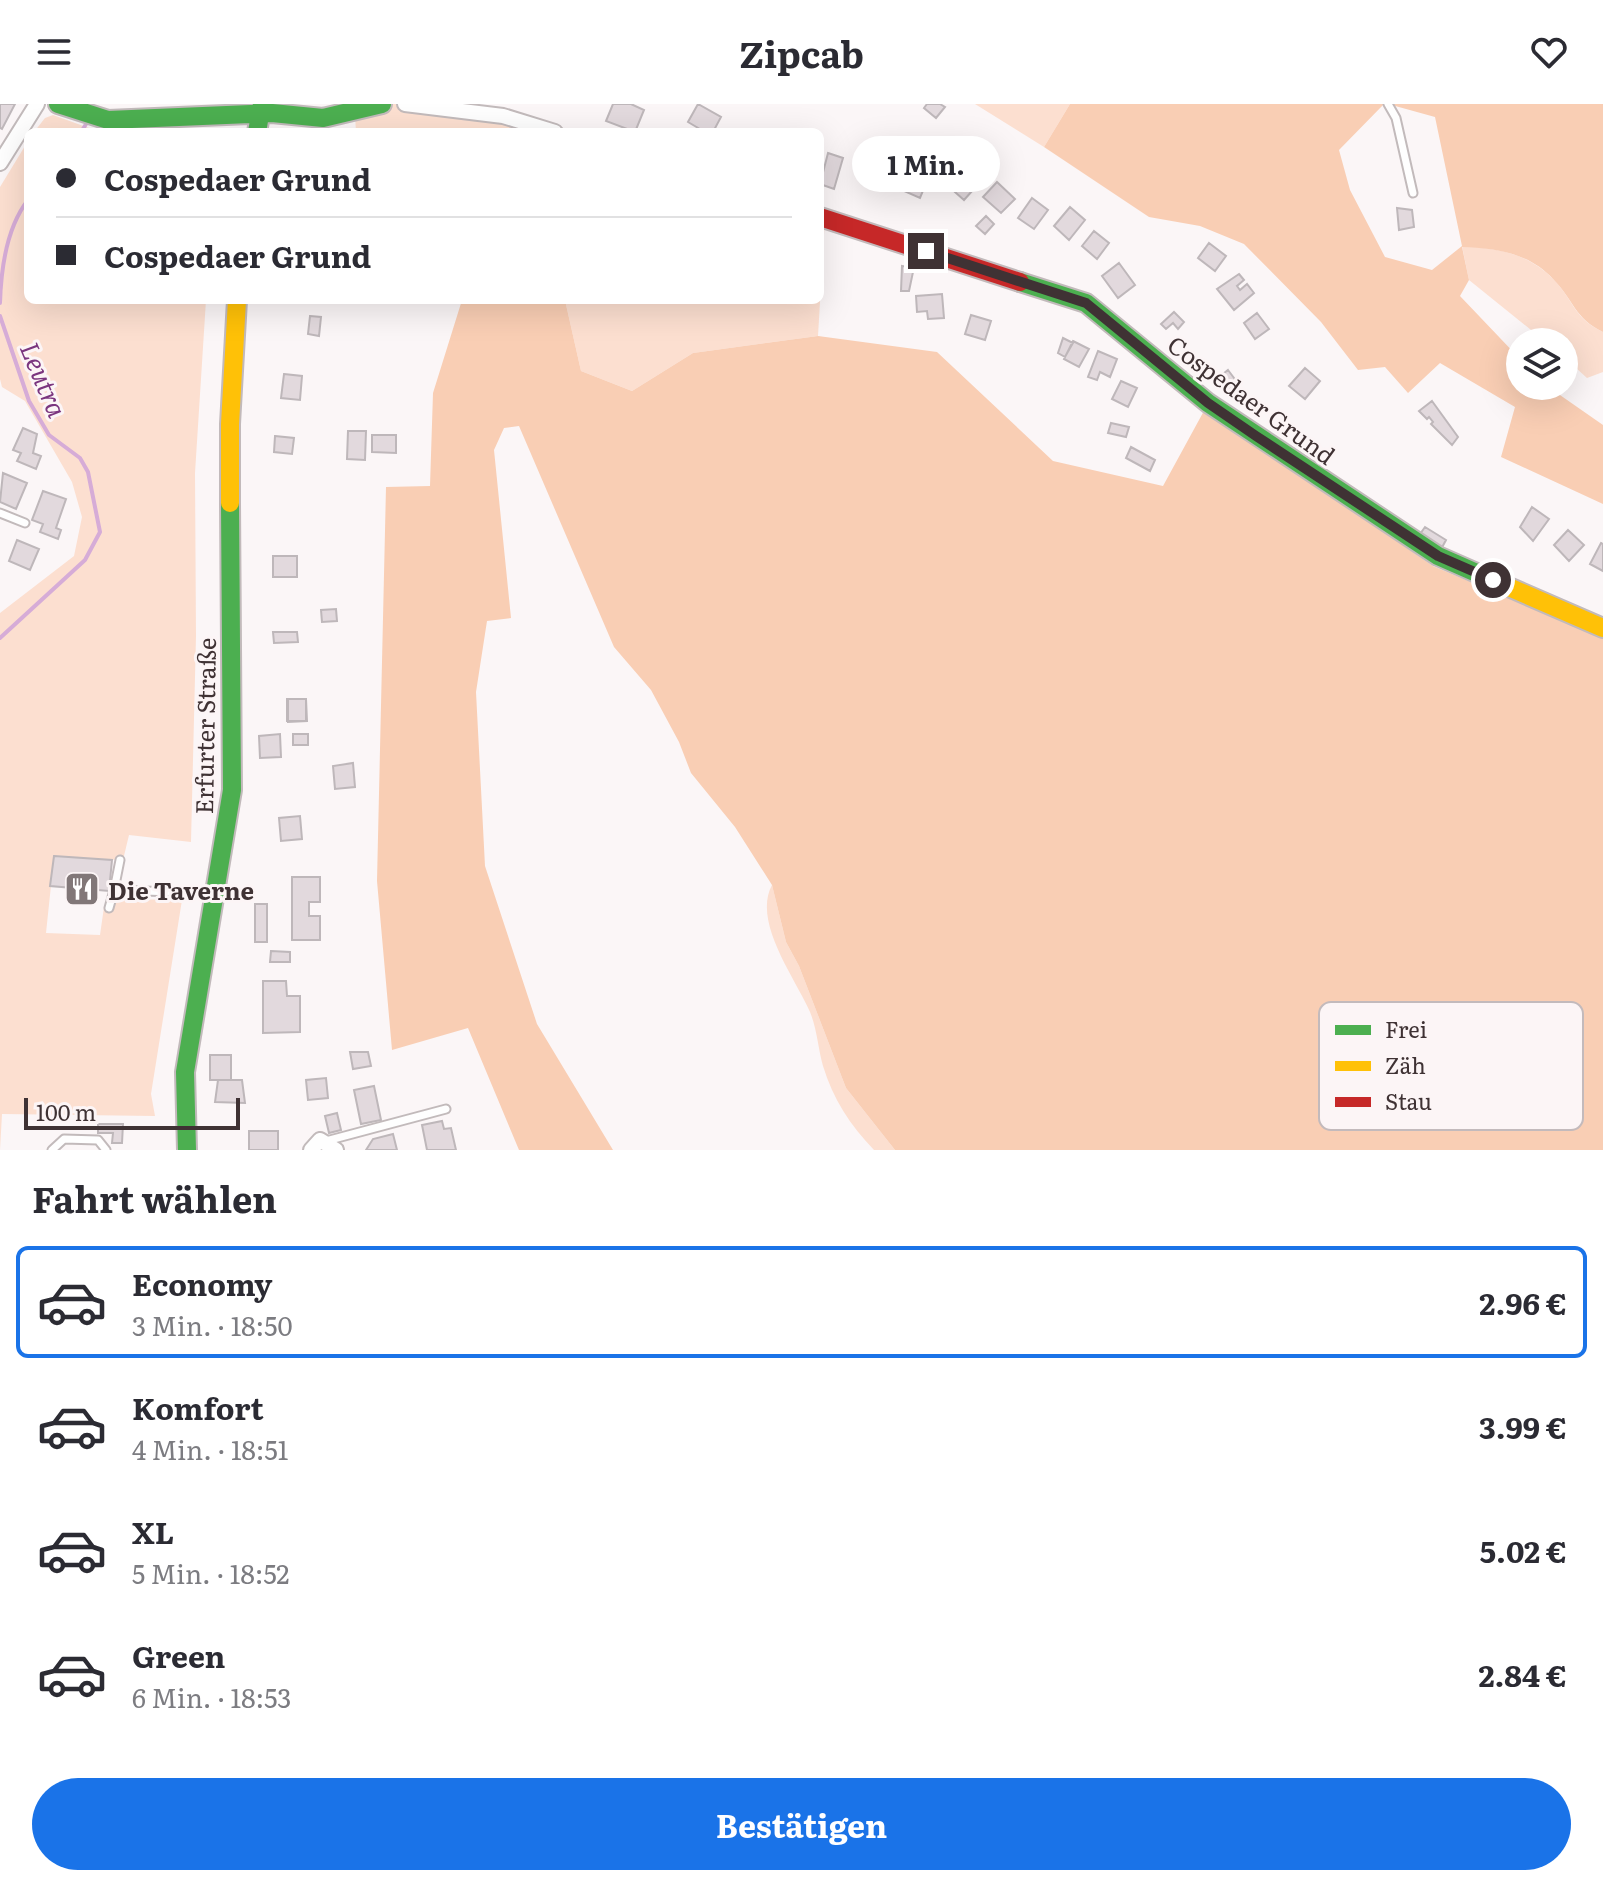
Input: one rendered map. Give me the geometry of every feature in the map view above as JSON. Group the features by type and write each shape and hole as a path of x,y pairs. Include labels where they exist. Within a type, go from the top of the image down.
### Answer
{"street":[{"path":"0,163 37,104"},
{"path":"58,104 108,120 323,118 382,104"},
{"path":"405,104 503,116 542,128"},
{"path":"313,128 323,118"},
{"name":"Cospedaer Grund","path":"824,218 1086,303 1208,403 1438,556 1603,628"},
{"name":"Erfurter Straße","path":"187,1150 185,1072 232,790 230,424 237,304"},
{"path":"311,1150 316,1142 331,1146"}],"lane":[{"path":"1388,104 1396,118 1413,193"},
{"path":"0,513 25,523"},
{"path":"109,908 120,860"},
{"path":"114,890 174,892"},
{"path":"331,1146 446,1109"},
{"path":"52,1150 64,1139 98,1140 106,1150"}],"shaded area":[{"path":"385,104 400,104 532,128 356,128 355,115"},
{"path":"975,104 1070,104 1044,147"},
{"path":"1070,104 1384,104 1339,150 1350,190 1385,257 1432,270 1462,246 1435,117 1388,104 1603,104 1603,332 1580,315 1544,270 1511,254 1462,247 1469,280 1460,296 1506,344 1506,400 1567,400 1603,425 1603,504 1501,457 1515,407 1440,363 1408,393 1385,367 1358,370 1321,322 1244,244 1200,226 1149,217 1044,147"},
{"path":"53,115 89,128 37,128 45,118"},
{"path":"24,148 24,304 206,304 195,473 196,636 191,842 129,835 123,860 54,857 46,933 100,935 104,907 114,908 115,899 182,900 151,1094 155,1116 2,1114 0,1150 0,613 74,556 82,517 72,482 25,401 2,387 0,379 0,187"},
{"path":"1462,246 1487,248 1533,263 1560,287 1585,321 1603,332 1603,372 1587,378 1578,370 1578,328 1529,328 1469,280"},
{"path":"461,304 566,304 581,371 632,391 693,353 818,336 937,352 1053,461 1163,486 1205,409 1433,566 1603,638 1603,1150 895,1150 846,1088 799,966 786,942 772,885 735,827 691,773 679,742 651,690 614,647 519,426 504,428 494,450 511,618 487,621 476,692 485,866 537,1024 613,1150 519,1150 468,1028 392,1050 377,881 386,487 430,486 433,393"},
{"path":"566,304 820,304 818,336 693,353 632,391 581,371"},
{"path":"772,885 786,942 799,966 846,1088 895,1150 874,1150 850,1121 832,1090 810,1012 772,933 767,900"}],"building":[{"path":"0,104 15,104 2,129 0,128"},
{"path":"613,104 631,104 644,110 637,128 624,128 606,121"},
{"path":"698,104 721,117 715,128 698,128 688,122"},
{"path":"927,104 945,107 936,118 924,108"},
{"path":"828,153 843,158 834,189 824,185"},
{"path":"888,155 899,161 883,189 872,183"},
{"path":"905,165 929,176 920,198 895,187"},
{"path":"964,166 981,181 964,200 947,185"},
{"path":"997,182 1015,199 1001,213 983,197"},
{"path":"1032,198 1048,210 1034,229 1018,218"},
{"path":"1070,207 1085,220 1069,240 1054,226"},
{"path":"1397,208 1412,210 1414,227 1399,230"},
{"path":"986,216 994,224 985,234 976,226"},
{"path":"1094,231 1109,243 1097,259 1082,246"},
{"path":"1209,243 1226,256 1215,271 1198,258"},
{"path":"1119,263 1135,285 1118,298 1102,276"},
{"path":"902,266 909,267 909,272 913,272 909,291 901,291"},
{"path":"1239,274 1244,280 1237,286 1240,290 1247,284 1254,293 1234,310 1217,289"},
{"path":"942,294 944,318 928,319 927,311 917,312 916,296"},
{"path":"1174,312 1184,322 1178,329 1173,323 1166,329 1161,324"},
{"path":"1257,313 1269,329 1255,339 1244,323"},
{"path":"971,315 991,321 985,340 965,334"},
{"path":"310,316 321,317 319,336 308,334"},
{"path":"1063,338 1073,343 1065,357 1058,353"},
{"path":"1073,341 1089,349 1079,367 1064,359"},
{"path":"1098,351 1117,359 1110,377 1100,372 1097,380 1088,377"},
{"path":"1305,368 1320,381 1305,399 1289,386"},
{"path":"1228,370 1237,382 1227,389 1218,378"},
{"path":"284,374 302,376 300,400 281,398"},
{"path":"1121,381 1137,388 1128,407 1112,399"},
{"path":"1432,401 1458,437 1452,445 1431,424 1433,422 1429,417 1427,419 1419,411"},
{"path":"1111,423 1129,427 1126,437 1108,433"},
{"path":"23,428 37,434 33,453 41,456 36,469 17,461 21,453 13,450"},
{"path":"348,431 366,431 365,460 347,459"},
{"path":"372,435 396,435 396,453 372,452"},
{"path":"275,436 294,438 292,454 274,452"},
{"path":"1131,447 1155,460 1150,471 1126,458"},
{"path":"3,473 27,483 16,509 0,502"},
{"path":"43,491 66,499 56,528 61,530 58,539 40,532 43,524 32,520"},
{"path":"1532,507 1549,519 1533,541 1520,527"},
{"path":"1425,527 1446,540 1440,551 1418,537"},
{"path":"1568,530 1584,545 1569,561 1554,545"},
{"path":"17,540 39,549 30,570 9,561"},
{"path":"1603,544 1603,571 1590,564"},
{"path":"273,556 297,556 297,577 273,577"},
{"path":"336,609 337,621 322,622 321,610"},
{"path":"273,632 297,632 298,642 274,643"},
{"path":"287,699 306,699 306,721 287,721"},
{"path":"288,699 306,699 307,721 288,722"},
{"path":"280,734 281,757 260,758 259,736"},
{"path":"293,734 308,734 308,745 293,745"},
{"path":"353,763 355,787 335,789 333,766"},
{"path":"300,816 302,839 281,841 279,818"},
{"path":"54,856 112,860 109,891 50,886"},
{"path":"292,877 320,877 320,902 309,902 309,916 320,916 320,940 292,940"},
{"path":"255,904 267,904 267,942 255,942"},
{"path":"271,951 290,952 290,962 270,962"},
{"path":"263,981 286,981 287,996 300,996 300,1032 263,1033"},
{"path":"350,1052 368,1052 371,1066 353,1069"},
{"path":"210,1055 231,1055 231,1080 210,1080"},
{"path":"326,1078 328,1098 308,1100 306,1080"},
{"path":"218,1080 242,1080 245,1103 215,1102"},
{"path":"374,1086 381,1120 361,1124 354,1090"},
{"path":"337,1113 341,1130 329,1133 325,1116"},
{"path":"442,1121 444,1129 451,1128 456,1150 427,1150 422,1125"},
{"path":"98,1124 123,1124 122,1143 112,1143 113,1133 98,1133"},
{"path":"249,1131 278,1131 278,1150 249,1150"},
{"path":"393,1134 397,1150 366,1150 373,1139"}],"waterway":[{"name":"Leutra","path":"84,128 88,121"},
{"name":"Leutra","path":"0,303 3,263 14,223 24,206"},
{"name":"Leutra","path":"0,316 29,401 49,435 80,458 88,472 100,532 85,560 0,638"}],"traffic: fast":[{"path":"58,104 108,120 272,113 323,118 382,104"},
{"path":"258,128 262,104"},
{"path":"1020,282 1086,303 1208,403 1438,556 1488,578"},
{"path":"187,1150 185,1072 232,790 230,503"}],"traffic: slow":[{"path":"230,503 230,424 237,304"},
{"path":"1488,578 1603,628"}],"traffic: jam":[{"path":"824,218 1020,282"}],"place":[{"name":"Die Taverne","path":"82,889"}],"route":[{"path":"926,251 1086,303 1208,403 1256,436 1438,556 1493,580"}]}
